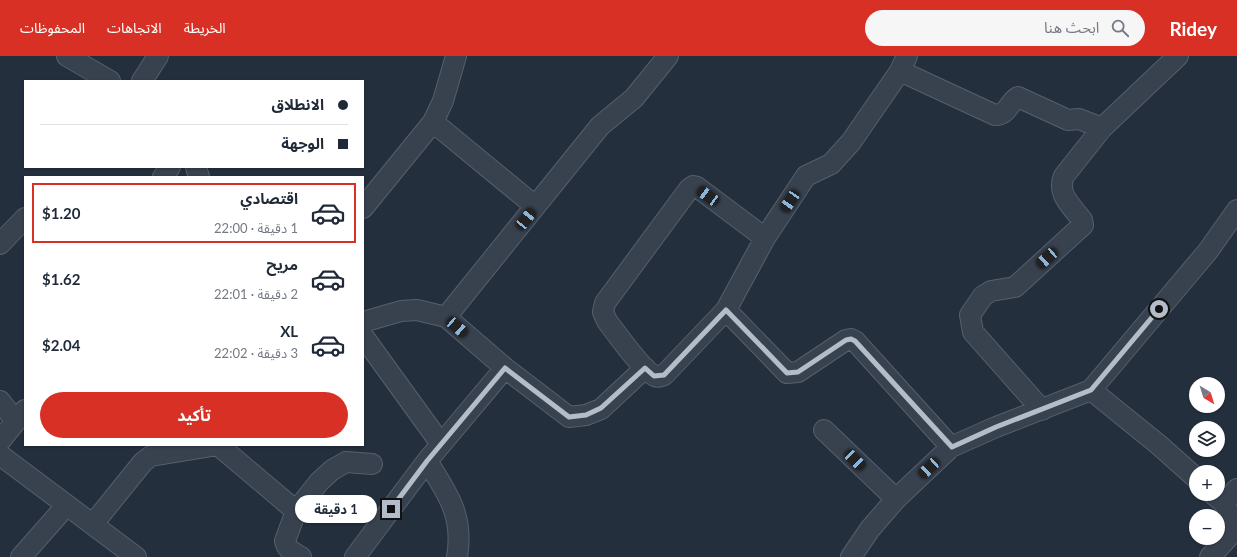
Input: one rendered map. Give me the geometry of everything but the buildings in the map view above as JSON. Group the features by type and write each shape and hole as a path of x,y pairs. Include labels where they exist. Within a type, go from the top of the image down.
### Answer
{"street":[{"path":"67,56 108,80"},
{"path":"143,80 158,56"},
{"path":"364,207 433,122 442,101 456,56"},
{"path":"446,317 600,126 634,98 668,56"},
{"path":"1042,410 973,332 970,315 983,296 991,291 1015,287 1082,225 1082,220 1061,191 1060,184 1064,176 1102,128 1178,56"},
{"path":"765,238 693,186 689,189 604,302 603,312 607,320 645,368 654,376 664,375 726,310 765,238 806,176 831,164 851,142 904,63 995,114 1000,115 1006,112 1014,100 1018,97 1068,120 1079,119 1102,128"},
{"path":"433,122 536,206"},
{"path":"852,557 870,529 896,499 952,447 996,427 1091,390 1208,251 1237,210"},
{"path":"0,244 24,219"},
{"path":"364,322 401,311 417,310 446,317 505,368 569,417 586,415 601,408 645,368"},
{"path":"726,310 787,373 798,372 846,340 851,339 855,341 952,447"},
{"path":"364,337 441,444"},
{"path":"355,557 427,461 505,368"},
{"path":"1091,390 1159,445 1189,472"},
{"path":"0,401 20,415 0,441"},
{"path":"824,430 896,499"},
{"path":"93,524 143,462 151,456 212,446"},
{"path":"219,446 296,511"},
{"path":"0,455 136,557"},
{"path":"427,461 450,498 459,524 457,557"},
{"path":"301,557 289,550 285,541 296,511 319,482 332,470 346,462 372,464"},
{"path":"1210,557 1236,529 1225,495"},
{"path":"21,557 66,506"}],"route":[{"path":"391,509 427,461 505,368 569,417 586,415 601,408 645,368 654,376 659,377 664,375 726,310 787,373 793,374 798,372 846,340 851,339 855,341 952,447 996,427 1091,390 1159,309"}]}
